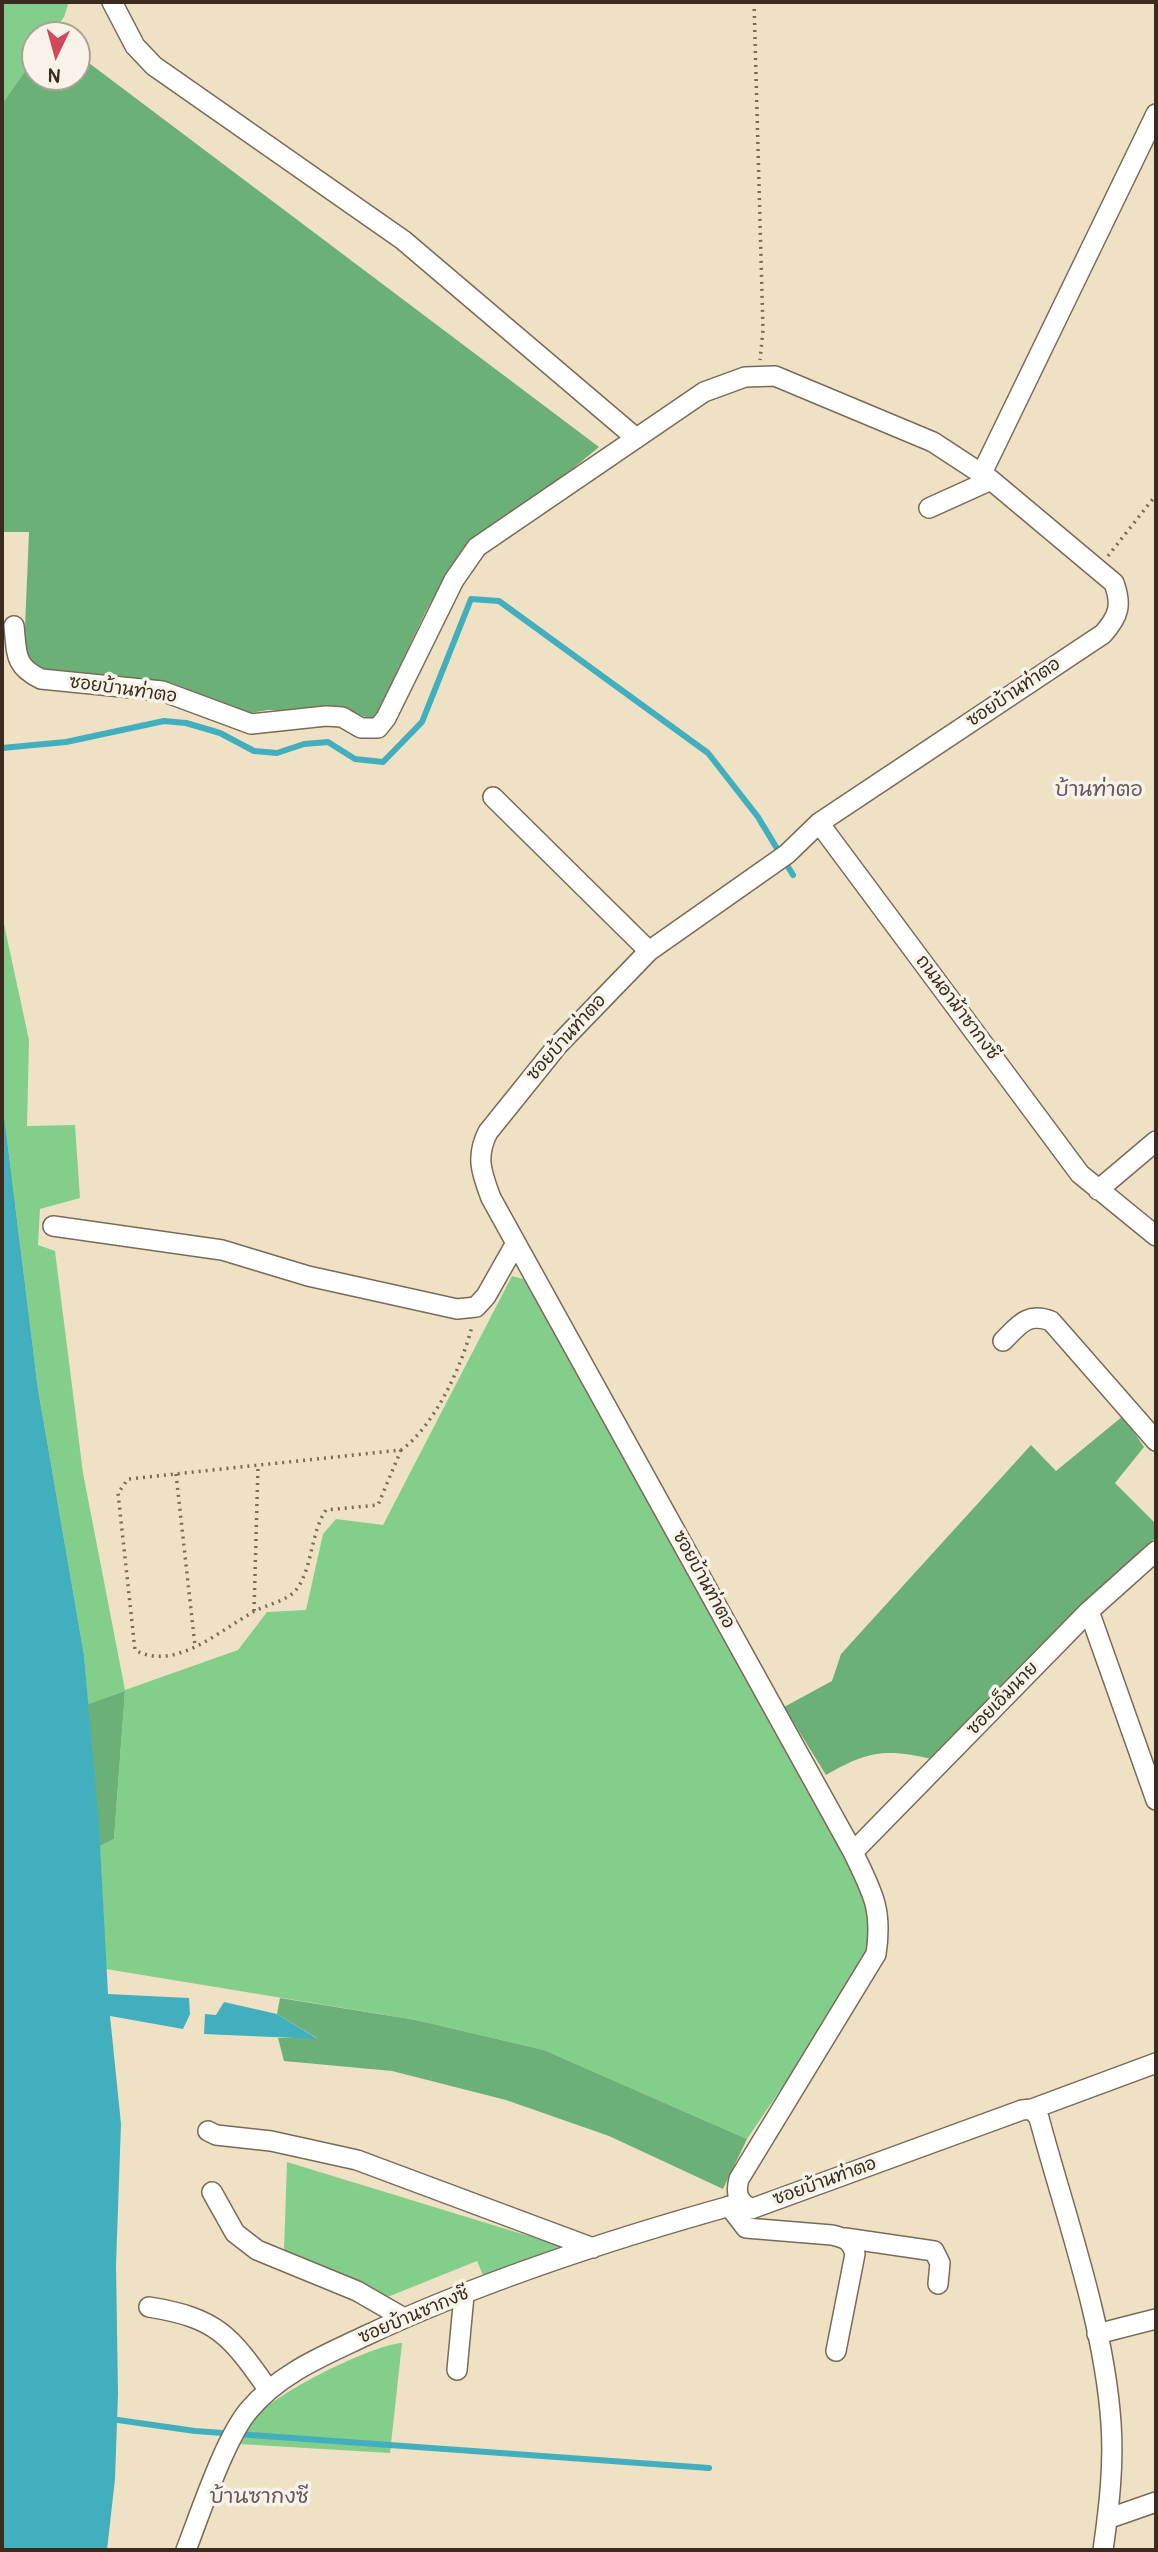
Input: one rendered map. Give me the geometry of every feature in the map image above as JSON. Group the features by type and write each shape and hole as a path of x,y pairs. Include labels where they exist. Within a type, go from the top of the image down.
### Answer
{"street":[{"path":"111,2 135,46 154,66 403,240 636,438"},
{"path":"929,508 987,477 1156,114"},
{"name":"ซอยบ้านท่าตอ","path":"14,626 17,657 25,671 41,679 162,691 251,724 326,716 342,717 361,728 378,728 386,719 454,580 477,547 704,393 745,377 775,376 933,442 987,477 1114,583 1121,603 1114,621 1103,634 820,823 787,855 649,951 558,1045 488,1132 480,1146 479,1167 491,1198 853,1852 875,1898 881,1925 877,1954 739,2179 735,2205 751,2209 1022,2110 1032,2109"},
{"path":"494,797 649,951"},
{"name":"ถนนอาม้าซากงซี","path":"820,823 1080,1174 1156,1236"},
{"path":"1098,1190 1156,1141"},
{"path":"53,1226 222,1250 308,1276 457,1309 475,1307 486,1296 516,1243"},
{"path":"1003,1341 1026,1318 1039,1316 1051,1321 1156,1441"},
{"name":"ซอยเอ็มนาย","path":"853,1852 1156,1551"},
{"path":"1156,1559 1091,1615 1156,1800"},
{"path":"1103,2550 1112,2498 1111,2422 1097,2334 1039,2118 1032,2109 1156,2063"},
{"path":"208,2131 216,2135 271,2141 358,2160 593,2248"},
{"path":"212,2192 235,2233 257,2250 357,2291 404,2318"},
{"path":"735,2205 746,2228 934,2251 940,2263 938,2284"},
{"name":"ซอยบ้านซากงซี","path":"186,2550 234,2434 247,2412 268,2389 303,2365 404,2318 464,2295 593,2248 735,2205"},
{"path":"836,2351 855,2254 845,2238"},
{"path":"457,2370 464,2295"},
{"path":"149,2307 197,2317 217,2328 240,2350 268,2389"},
{"path":"1097,2334 1156,2319"},
{"path":"1107,2519 1156,2502"}],"path":[{"path":"754,2 763,330 758,377"},
{"path":"1098,568 1156,495"},
{"path":"401,1450 379,1505 326,1510 316,1524 302,1581 293,1594 254,1611 195,1646 166,1657 147,1657 135,1650 118,1493 128,1479 401,1450 417,1439 465,1356 475,1307"},
{"path":"254,1611 258,1465"},
{"path":"176,1474 195,1646"}],"green space":[{"path":"2,2 69,2 61,21 21,21 21,77 2,104"},
{"path":"91,65 599,447 570,471 476,536 463,551 427,609 374,720 351,712 268,710 250,713 207,699 172,683 33,670 24,651 29,532 2,532 2,104 21,77 21,91 91,91"},
{"path":"2,915 29,1040 27,1126 75,1125 80,1198 40,1209 38,1245 55,1251 83,1473 125,1690 238,1650 267,1612 306,1610 323,1534 336,1519 383,1525 512,1276 527,1280 791,1754 873,1910 874,1942 860,1972 747,2139 544,2050 416,2020 106,1969 100,1846 114,1839 125,1691 88,1704 84,1655 38,1389 2,1099"},
{"path":"1123,1416 1144,1447 1115,1483 1156,1524 1156,1537 932,1759 902,1753 877,1754 865,1756 826,1775 784,1707 832,1681 841,1654 1031,1445 1056,1471"},
{"path":"125,1691 114,1839 100,1846 88,1704"},
{"path":"280,1998 416,2020 544,2050 747,2139 723,2189 609,2136 506,2100 392,2071 284,2061 278,2038 317,2038 277,2014"},
{"path":"287,2162 568,2248 485,2280 477,2261 385,2298 299,2261 284,2250"},
{"path":"402,2343 390,2453 239,2444 247,2426 276,2400 344,2362"}],"water":[{"path":"2,1099 38,1389 84,1655 99,1824 108,1994 189,1998 190,2014 183,2029 110,2016 121,2124 116,2265 118,2394 115,2479 107,2550 2,2550"},
{"path":"224,2002 277,2014 318,2039 204,2034 205,2014 216,2015"}],"waterway":[{"path":"2,748 66,742 164,721 186,723 220,733 254,751 277,753 304,744 328,742 355,759 383,762 422,722 471,599 499,601 708,753 758,817 793,875"},
{"path":"111,2419 195,2431 709,2468"}],"district":[{"name":"บ้านท่าตอ","path":"1099,791"},
{"name":"บ้านซากงซี","path":"259,2498"}]}
